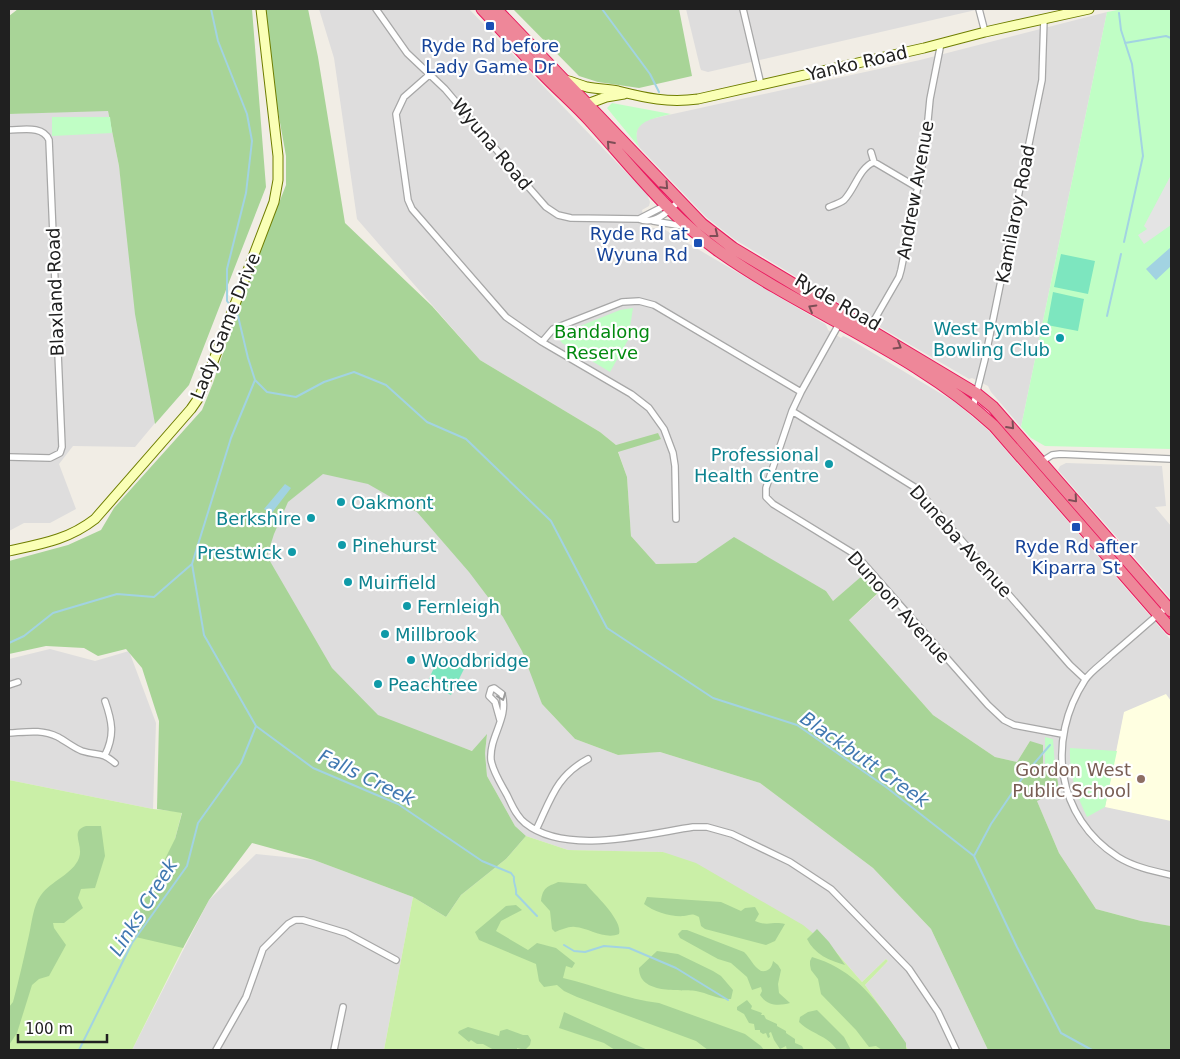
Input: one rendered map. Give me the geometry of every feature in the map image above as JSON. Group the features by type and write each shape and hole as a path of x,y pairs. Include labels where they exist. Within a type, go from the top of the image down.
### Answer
{"highway":[{"name":"Ryde Road","path":"482,9 541,73 583,104"},
{"name":"Ryde Road","path":"496,9 565,80 583,104 690,228 735,262 936,382 973,407 994,426 1166,611"},
{"name":"Ryde Road","path":"672,205 702,224 733,248 977,394 1001,415 1042,462 1166,611 1171,629"}],"main road":[{"name":"Lady Game Drive","path":"9,551 59,540 83,528 106,507 191,409 200,396 267,222 278,180 278,156 261,9"},
{"name":"Yanko Road","path":"565,80 577,82 587,87 652,99 672,101 698,99 1089,9"},
{"path":"583,104 609,90"},
{"name":"Yanko Road","path":"583,104 625,94"}],"street":[{"name":"Wyuna Road","path":"376,9 407,53 445,88 510,167 552,211 571,218 652,220 671,222 690,228"},
{"path":"743,9 761,85"},
{"path":"979,9 985,32"},
{"name":"Kamilaroy Road","path":"973,407 1042,80 1044,18"},
{"name":"Andrew Avenue","path":"869,329 899,277 925,151 930,99 941,43"},
{"path":"429,75 404,97 396,114 408,200 412,209 506,317 542,342 631,394 657,417 670,441 673,453 676,519"},
{"name":"Blaxland Road","path":"9,130 38,130 47,135 49,140 62,447 60,453 50,458 9,457"},
{"path":"871,152 874,162 918,188"},
{"path":"830,207 844,200 865,170 874,162"},
{"name":"Wyuna Road","path":"639,219 672,205"},
{"path":"652,220 672,205"},
{"path":"542,342 553,330 622,302 639,300 654,305 801,392"},
{"name":"Dunoon Avenue","path":"839,324 792,412 766,488 766,497 769,501 856,555 988,705 1004,720 1014,725 1062,734"},
{"name":"Duneba Avenue","path":"792,412 916,488 1070,665 1085,679"},
{"path":"1033,470 1052,455 1060,454 1171,459"},
{"path":"1166,611 1085,679 1071,708 1062,734 1062,767 1074,810 1092,836 1117,856 1133,864 1148,870 1171,875"},
{"path":"9,685 18,682"},
{"path":"500,720 495,702 489,696 491,689 494,688 502,694 504,702 503,716 500,720 492,754 493,766 515,811 526,824 536,830 558,837 591,841 693,827 707,827 732,834 790,862 831,889 909,969 938,1012 956,1050"},
{"path":"105,701 112,727 109,748 105,755"},
{"path":"9,733 44,732 60,738 83,751 105,755 115,763"},
{"path":"536,830 561,778 574,766 588,759"},
{"path":"216,1050 246,997 263,949 288,924 295,920 303,920 346,933 396,960"},
{"path":"334,1050 342,1007"}],"shaded area":[{"path":"319,9 469,9 647,194 650,202 649,206 642,210 645,228 662,228 825,324 828,330 841,338 843,336 848,338 955,402 989,431 1171,640 1171,926 1141,921 1096,909 1059,853 1037,801 1043,771 1030,741 1017,762 995,757 933,715 849,620 879,593 864,575 833,601 826,591 734,538 696,563 656,564 631,536 627,477 618,451 660,439 616,445 600,432 480,360 357,219 334,58"},
{"path":"686,9 980,9 708,72 701,70"},
{"path":"1107,12 1021,427 988,386 972,378 969,379 734,239 706,217 639,147 636,139 637,129 643,122 650,119 920,60"},
{"path":"108,111 119,166 155,423 135,447 73,446 59,464 76,509 50,523 24,523 9,531 9,114"},
{"path":"1171,175 1171,225 1144,244 1138,235 1147,229 1144,226"},
{"path":"289,452 361,455 523,595 542,704 575,739 618,755 660,752 760,783 873,868 931,929 988,1050 908,1050 899,1033 865,985 888,961 886,959 862,982 836,952 663,852 568,850 526,836 515,826 487,776 485,753 487,735 473,751 373,718 345,695 270,591 253,510"},
{"path":"1066,463 1162,466 1166,506 1155,507 1171,526 1171,599 1058,470 1060,466"},
{"path":"50,649 95,661 129,651 156,723 153,809 9,780 9,659"},
{"name":"Gordon West Public School","path":"1166,694 1171,701 1171,821 1105,807 1124,712"},
{"path":"256,854 314,860 413,897 384,1050 132,1050 209,900"}],"green space":[{"path":"18,9 252,9 266,187 189,385 155,424 135,314 119,166 108,111 9,114 9,16"},
{"path":"264,9 308,9 318,57 345,223 432,306 480,360 600,432 616,445 658,433 661,439 618,452 627,477 631,536 656,564 696,563 734,537 826,591 833,601 863,575 879,592 849,620 933,715 995,757 1017,762 1030,741 1043,745 1043,771 1056,769 1059,791 1037,801 1059,853 1096,909 1141,921 1171,926 1171,1050 988,1050 931,929 873,868 760,783 660,752 618,755 575,739 542,704 522,651 503,617 469,572 417,512 368,484 323,474 288,502 267,556 332,668 378,715 472,751 487,734 485,753 487,776 515,826 526,836 506,859 461,895 446,917 413,897 314,860 252,843 209,900 183,948 127,935 175,839 182,813 157,809 159,721 142,668 126,649 98,656 84,648 46,646 9,654 9,561 68,545 101,530 114,508 202,410 240,303 286,185 286,156 277,106"},
{"path":"513,9 679,9 692,76 639,88 598,82 579,76"},
{"path":"1123,9 1171,9 1171,449 1045,446 1031,438 1021,427 1107,12"},
{"path":"612,103 671,114 650,120 640,126 637,132 639,147 607,108"},
{"path":"52,117 110,117 112,133 52,136"},
{"path":"1061,254 1095,261 1088,294 1054,287"},
{"path":"1053,292 1084,299 1078,331 1047,325"},
{"name":"Bandalong Reserve","path":"633,308 628,340 610,372 560,340 563,333 620,310"},
{"path":"439,657 464,669 451,695 427,683"},
{"path":"1045,737 1053,739 1055,767 1045,769"},
{"path":"1070,748 1117,751 1105,807 1087,817 1074,783"},
{"path":"9,780 153,809 182,812 175,839 184,946 132,1050 9,1050"},
{"path":"86,826 101,826 105,856 95,888 81,889 78,898 83,908 64,923 53,923 54,928 66,945 49,976 39,979 32,985 17,1033 9,1045 9,1007 13,1002 36,904 45,890 76,864 80,853 78,831"},
{"path":"526,836 568,850 663,852 696,863 803,925 836,952 862,982 886,959 888,961 865,985 899,1033 908,1050 384,1050 413,897 446,917 461,895 506,859"},
{"path":"558,882 586,884 613,915 619,928 619,934 608,936 573,927 555,932 552,929 550,911 541,901 546,888"},
{"path":"647,897 721,902 741,911 745,908 755,907 759,914 755,921 763,924 785,924 775,941 766,945 705,929 701,926 699,917 694,915 674,916 658,912 644,904"},
{"path":"516,905 522,910 501,921 496,931 528,950 537,943 556,948 575,963 572,968 566,966 563,978 635,999 659,1003 745,1034 764,1050 708,1050 696,1041 577,997 564,991 557,985 544,987 539,981 536,964 479,940 475,932 506,906"},
{"path":"817,929 845,965 818,953 810,944 807,939"},
{"path":"682,930 687,930 744,952 761,971 769,969 773,961 781,970 778,984 779,993 790,1003 778,1005 763,999 760,995 761,987 752,990 747,977 731,963 718,959 680,938 678,934"},
{"path":"657,951 678,954 721,976 733,990 731,999 696,991 662,989 646,983 641,977 639,968"},
{"path":"812,957 843,971 867,991 906,1043 906,1050 882,1050 876,1046 869,1047 856,1030 821,994 818,979 811,970 810,961"},
{"path":"747,1000 752,1006 751,1009 762,1013 761,1015 764,1015 766,1019 777,1024 777,1026 795,1039 795,1043 802,1046 804,1050 787,1050 786,1046 780,1049 771,1032 768,1038 766,1033 763,1034 760,1030 755,1030 754,1024 749,1023 744,1014 737,1010 737,1007"},
{"path":"817,1010 844,1037 851,1050 837,1050 824,1038 799,1022 800,1017 808,1012"},
{"path":"564,1012 648,1050 615,1050 604,1043 559,1028"},
{"path":"468,1027 499,1036 500,1031 507,1029 528,1035 531,1040 530,1045 525,1050 517,1048 517,1050 494,1050 471,1040 469,1042 458,1033"}],"water":[{"path":"1171,247 1171,266 1156,280 1146,269"},
{"path":"285,484 291,488 271,514 264,509"}],"waterway":[{"name":"Blackbutt Creek","path":"211,9 218,41 247,114 252,141 246,193 227,269 227,301 231,306"},
{"path":"602,9 650,74 659,92"},
{"path":"1119,13 1121,30 1132,64 1143,156 1124,242"},
{"path":"1125,43 1166,36 1171,38"},
{"path":"1107,316 1121,254"},
{"name":"Blackbutt Creek","path":"235,312 238,316 255,380 267,392 296,397 324,382 354,372 386,385 427,422 466,439 551,521 607,628 713,698 797,725 886,787 974,856 1017,947 1061,1033 1092,1050"},
{"name":"Falls Creek","path":"255,380 231,438 192,564 204,635 256,726 313,768 398,804 482,861 511,873 514,877 516,894 537,916"},
{"path":"9,643 24,636 53,613 117,594 154,597 192,564"},
{"name":"Links Creek","path":"79,1050 132,943 187,866 198,823 241,763 256,726"},
{"path":"974,856 991,824 1025,774 1050,745"},
{"name":"Falls Creek","path":"564,945 574,951 585,952 604,946 629,948 676,968 728,1000"}],"place":[{"name":"Ryde Rd before Lady Game Dr","path":"490,26"},
{"name":"Ryde Rd at Wyuna Rd","path":"698,243"},
{"name":"West Pymble Bowling Club","path":"1060,338"},
{"name":"Professional Health Centre","path":"829,464"},
{"name":"Oakmont","path":"341,502"},
{"name":"Berkshire","path":"311,518"},
{"name":"Ryde Rd after Kiparra St","path":"1076,527"},
{"name":"Pinehurst","path":"342,545"},
{"name":"Prestwick","path":"292,552"},
{"name":"Muirfield","path":"348,582"},
{"name":"Fernleigh","path":"407,606"},
{"name":"Millbrook","path":"385,634"},
{"name":"Woodbridge","path":"411,660"},
{"name":"Peachtree","path":"378,684"},
{"name":"Gordon West Public School","path":"1141,779"}]}
